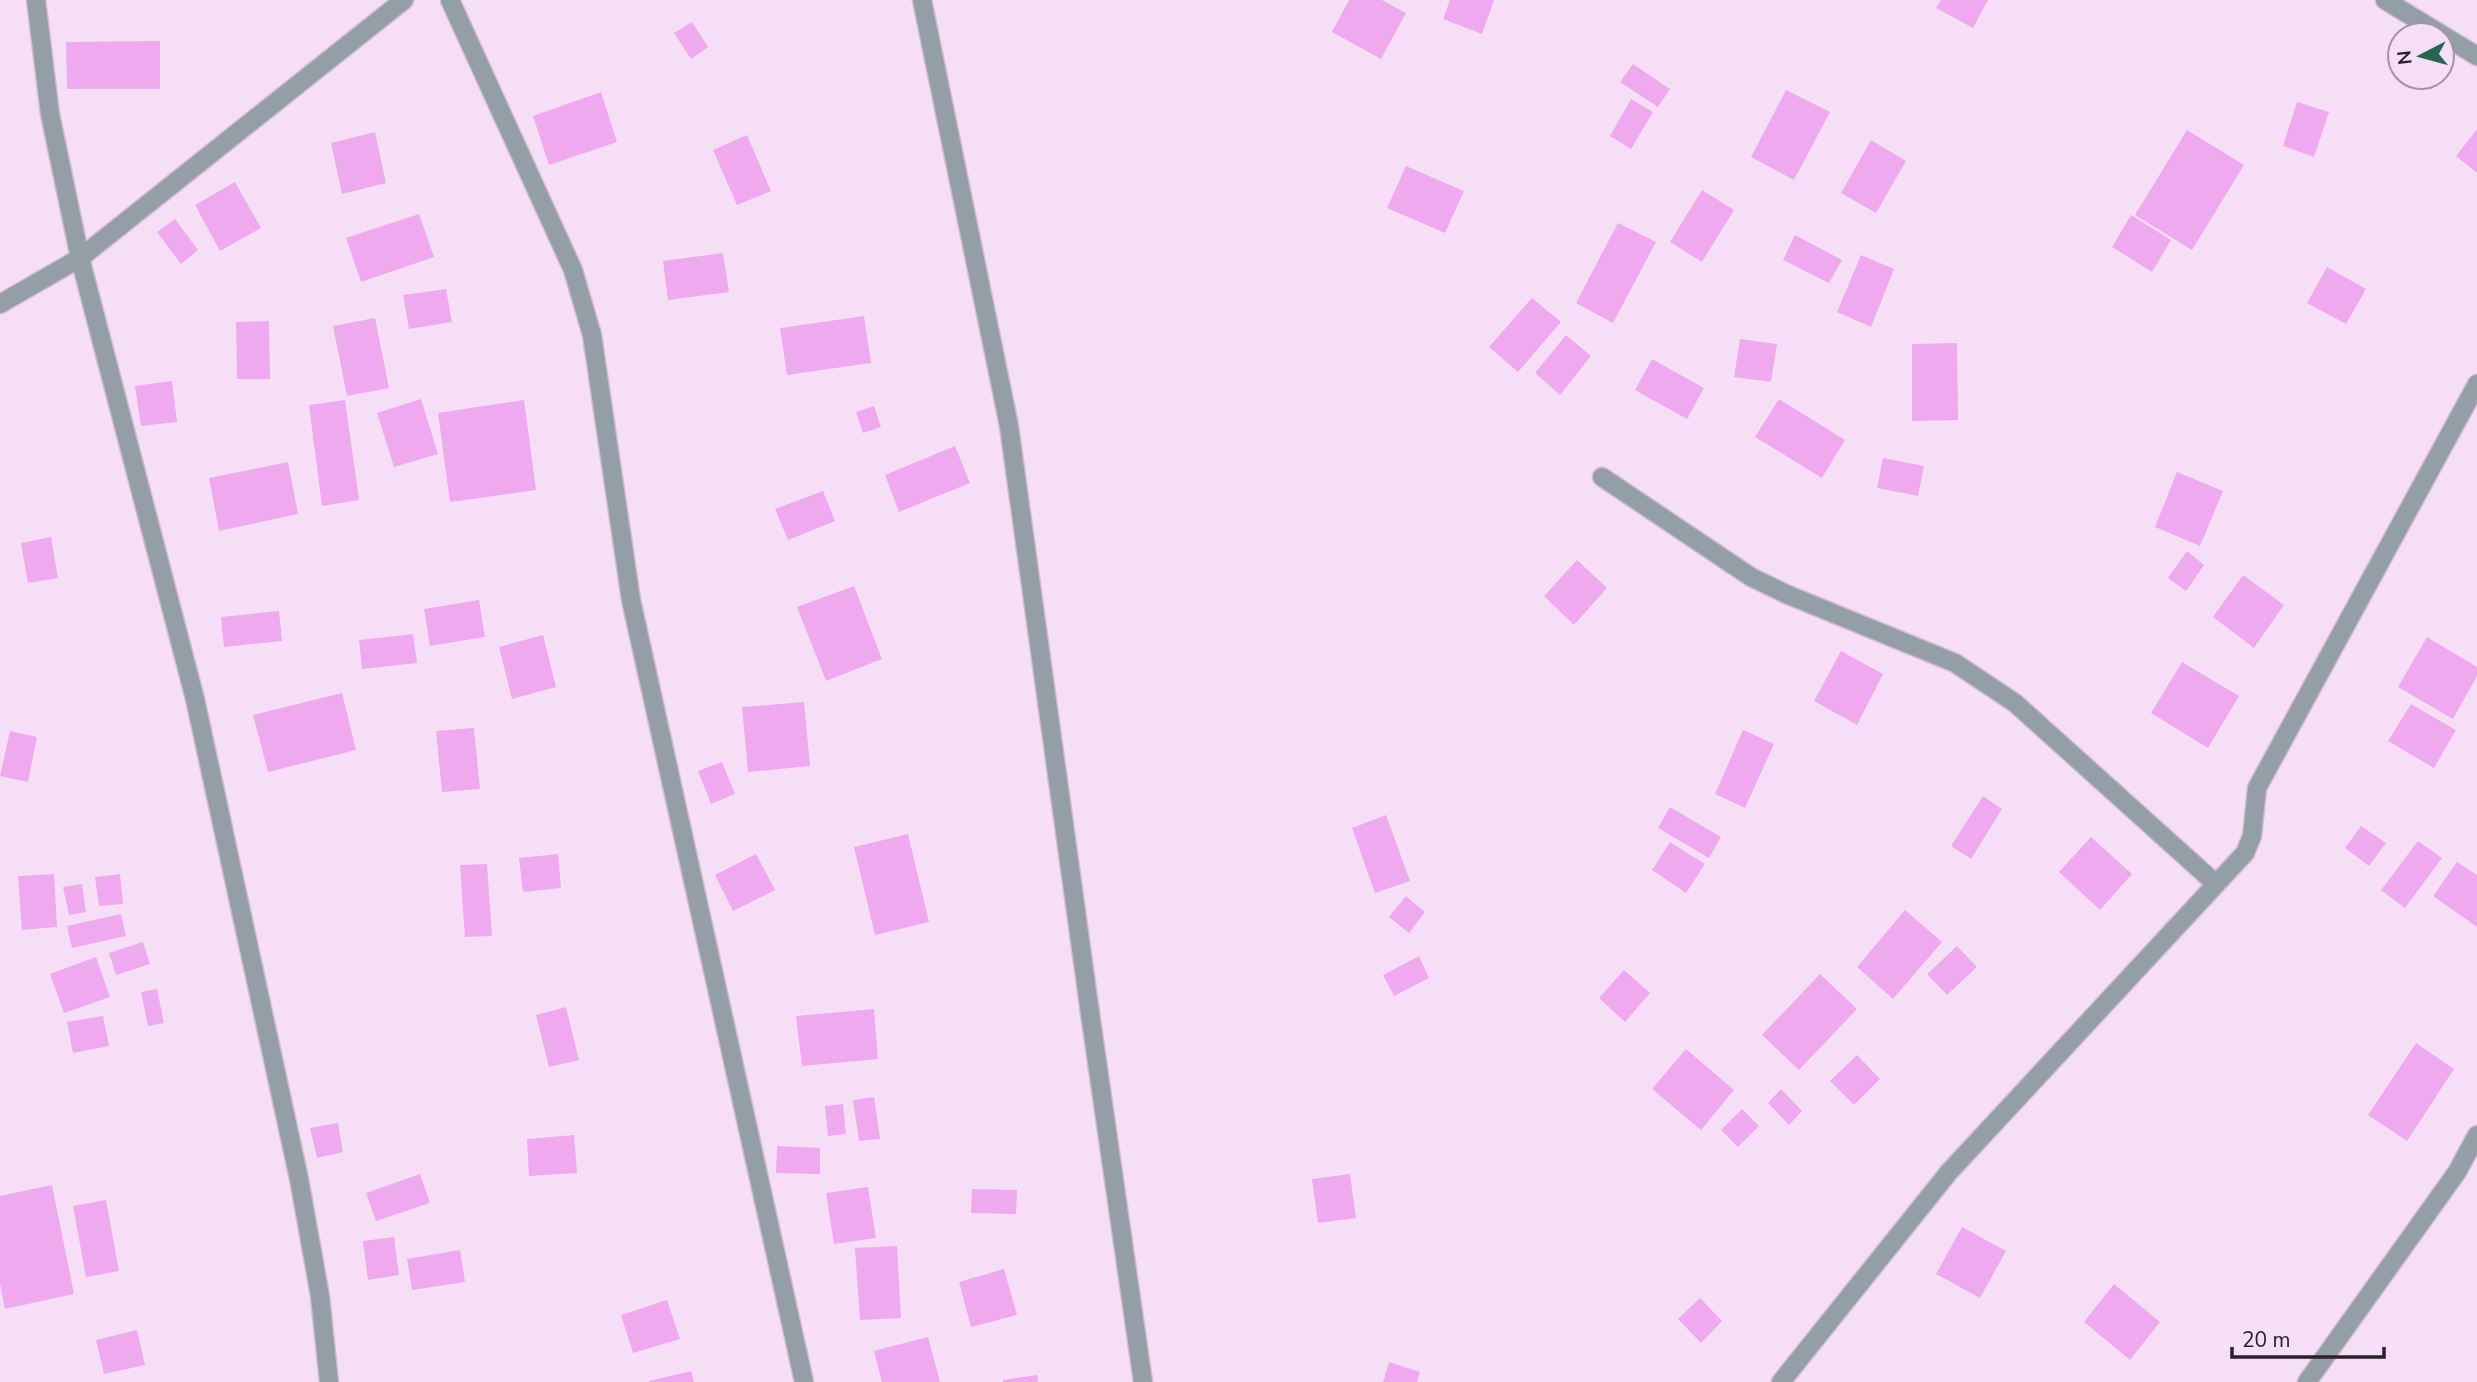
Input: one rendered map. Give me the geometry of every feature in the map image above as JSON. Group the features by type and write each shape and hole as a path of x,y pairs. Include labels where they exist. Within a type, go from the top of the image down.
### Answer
{"street":[{"path":"36,0 50,114 80,258 195,699 299,1179 320,1296 329,1382"},
{"path":"0,304 80,258 404,0"},
{"path":"450,0 573,270 592,335 634,613 804,1382"},
{"path":"922,0 1009,426 1143,1382"},
{"path":"2388,0 2477,56"},
{"path":"1781,1382 1949,1172 2245,852 2252,836 2257,788 2477,384"},
{"path":"1602,477 1751,577 1955,663 2015,703 2216,884"},
{"path":"2307,1382 2457,1172 2477,1135"}],"building":[{"path":"1349,0 1382,0 1406,13 1381,59 1332,32"},
{"path":"1450,0 1494,0 1482,34 1443,19"},
{"path":"1941,0 1988,0 1973,28 1936,8"},
{"path":"692,22 708,47 691,59 674,33"},
{"path":"160,41 160,89 67,89 66,42"},
{"path":"1633,64 1670,89 1658,107 1620,82"},
{"path":"1786,90 1830,112 1794,180 1751,157"},
{"path":"601,92 617,142 549,165 533,116"},
{"path":"1631,99 1653,112 1631,149 1610,136"},
{"path":"2297,102 2329,112 2314,157 2283,146"},
{"path":"2477,129 2477,173 2456,156"},
{"path":"2187,130 2244,165 2192,250 2135,215"},
{"path":"375,132 386,183 342,194 331,143"},
{"path":"747,135 771,191 737,205 713,150"},
{"path":"1871,140 1906,161 1876,213 1841,193"},
{"path":"1406,166 1464,191 1445,233 1387,208"},
{"path":"235,182 261,228 220,251 195,205"},
{"path":"1702,190 1734,210 1702,262 1670,242"},
{"path":"419,214 434,257 361,282 346,238"},
{"path":"2131,215 2171,240 2152,272 2112,247"},
{"path":"175,219 198,250 181,264 157,232"},
{"path":"1618,223 1656,242 1613,323 1576,303"},
{"path":"1795,235 1842,260 1829,283 1783,260"},
{"path":"723,253 729,292 668,300 663,261"},
{"path":"1861,255 1894,269 1871,327 1837,312"},
{"path":"2327,267 2366,289 2346,324 2307,303"},
{"path":"446,289 452,322 409,329 403,295"},
{"path":"1532,298 1561,322 1518,372 1489,347"},
{"path":"864,316 871,363 787,375 780,328"},
{"path":"375,318 389,388 347,396 333,326"},
{"path":"269,321 270,379 237,379 236,322"},
{"path":"1566,335 1591,356 1560,395 1535,373"},
{"path":"1740,339 1777,344 1771,382 1734,377"},
{"path":"1957,343 1958,420 1912,421 1912,344"},
{"path":"1652,359 1704,388 1687,419 1635,390"},
{"path":"172,381 177,422 141,426 135,386"},
{"path":"421,399 438,454 394,467 377,413"},
{"path":"1779,399 1845,440 1822,478 1755,437"},
{"path":"345,400 359,500 322,506 309,405"},
{"path":"524,400 536,490 450,502 438,413"},
{"path":"874,406 881,427 863,433 856,412"},
{"path":"955,446 970,483 899,512 885,475"},
{"path":"1883,458 1924,466 1918,496 1877,488"},
{"path":"288,462 298,514 219,531 209,478"},
{"path":"2177,472 2223,491 2200,546 2155,527"},
{"path":"823,491 835,521 788,540 775,509"},
{"path":"51,537 58,578 28,583 21,543"},
{"path":"2187,551 2204,565 2186,591 2168,578"},
{"path":"1577,560 1607,588 1574,625 1544,596"},
{"path":"2243,575 2284,605 2254,648 2213,617"},
{"path":"854,586 882,659 826,681 797,607"},
{"path":"479,600 485,637 430,646 424,609"},
{"path":"279,611 282,641 224,647 221,617"},
{"path":"413,634 417,663 362,669 359,640"},
{"path":"543,635 556,687 512,699 499,647"},
{"path":"2427,637 2477,667 2477,676 2453,719 2398,687"},
{"path":"1841,651 1883,674 1857,725 1814,701"},
{"path":"2182,662 2239,696 2208,748 2151,713"},
{"path":"342,693 356,750 268,772 253,715"},
{"path":"804,702 810,766 748,772 742,707"},
{"path":"2411,704 2456,730 2434,768 2388,741"},
{"path":"474,728 480,789 442,792 436,731"},
{"path":"1743,730 1774,744 1745,808 1715,794"},
{"path":"10,731 37,737 28,782 0,776"},
{"path":"722,762 735,794 711,804 698,771"},
{"path":"1983,796 2002,809 1971,859 1951,846"},
{"path":"1670,807 1721,837 1709,858 1658,828"},
{"path":"1386,815 1410,881 1375,893 1352,828"},
{"path":"2361,826 2386,843 2369,866 2345,848"},
{"path":"908,834 929,922 875,935 854,847"},
{"path":"2091,837 2132,874 2100,910 2059,872"},
{"path":"2418,841 2442,858 2405,908 2381,890"},
{"path":"1670,842 1705,864 1686,893 1652,870"},
{"path":"558,854 561,888 523,892 519,858"},
{"path":"756,854 775,890 733,911 715,875"},
{"path":"2457,862 2477,875 2477,927 2433,896"},
{"path":"487,864 492,936 465,937 460,865"},
{"path":"54,874 57,927 22,930 18,876"},
{"path":"120,874 123,904 99,906 95,877"},
{"path":"82,884 86,912 69,915 63,887"},
{"path":"1406,896 1425,912 1409,933 1389,917"},
{"path":"1905,910 1942,942 1893,999 1857,967"},
{"path":"121,914 126,936 72,948 67,926"},
{"path":"143,942 150,964 116,975 109,953"},
{"path":"1957,946 1977,967 1947,995 1927,974"},
{"path":"1419,956 1429,978 1394,996 1383,975"},
{"path":"96,957 110,997 64,1013 50,974"},
{"path":"1624,970 1650,993 1625,1022 1599,998"},
{"path":"1820,974 1857,1009 1799,1070 1762,1035"},
{"path":"157,989 164,1023 148,1026 141,992"},
{"path":"566,1007 579,1060 549,1067 536,1015"},
{"path":"874,1009 878,1059 802,1066 796,1016"},
{"path":"103,1016 109,1046 73,1053 67,1022"},
{"path":"2416,1043 2454,1069 2407,1141 2368,1115"},
{"path":"1686,1049 1734,1090 1701,1130 1652,1089"},
{"path":"1857,1055 1880,1079 1854,1105 1830,1081"},
{"path":"1781,1089 1802,1111 1789,1125 1768,1103"},
{"path":"874,1097 880,1139 859,1141 853,1100"},
{"path":"843,1104 846,1134 828,1136 825,1106"},
{"path":"1742,1109 1759,1126 1738,1147 1721,1130"},
{"path":"338,1123 343,1152 317,1158 310,1128"},
{"path":"574,1135 577,1173 529,1176 527,1139"},
{"path":"777,1146 820,1148 820,1174 776,1173"},
{"path":"420,1174 430,1203 376,1221 366,1193"},
{"path":"1350,1174 1356,1218 1318,1223 1312,1179"},
{"path":"52,1185 74,1294 5,1309 0,1284 0,1196"},
{"path":"868,1187 876,1238 834,1244 826,1193"},
{"path":"972,1189 1017,1190 1016,1214 971,1213"},
{"path":"106,1200 119,1271 86,1277 73,1206"},
{"path":"1962,1227 2006,1251 1980,1298 1936,1274"},
{"path":"394,1237 399,1275 368,1280 363,1241"},
{"path":"897,1246 901,1318 860,1320 855,1248"},
{"path":"460,1250 465,1282 412,1290 407,1259"},
{"path":"1004,1269 1017,1315 971,1327 959,1282"},
{"path":"2114,1284 2160,1322 2130,1360 2084,1322"},
{"path":"1700,1298 1722,1321 1701,1343 1678,1319"},
{"path":"667,1300 680,1339 633,1353 621,1315"},
{"path":"137,1330 145,1365 104,1374 96,1340"},
{"path":"928,1337 940,1382 882,1382 874,1351"},
{"path":"1389,1362 1420,1372 1417,1382 1383,1382"},
{"path":"691,1371 694,1382 649,1382 649,1381"},
{"path":"1037,1375 1038,1382 1003,1382 1003,1380"}]}
